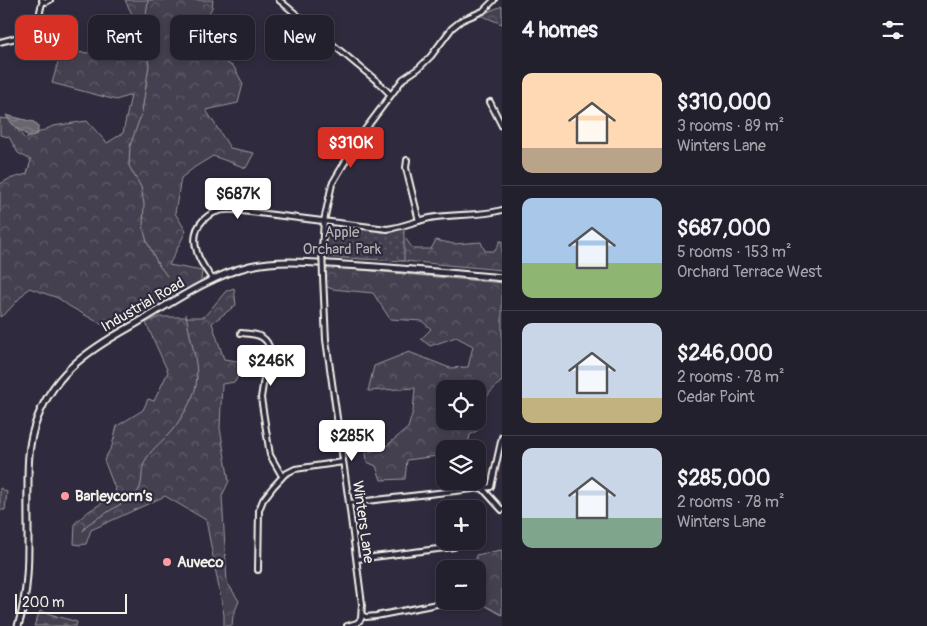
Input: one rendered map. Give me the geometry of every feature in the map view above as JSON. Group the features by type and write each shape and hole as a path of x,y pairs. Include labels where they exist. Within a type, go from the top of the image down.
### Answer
{"main road":[{"name":"Industrial Road","path":"18,626 26,581 28,465 36,421 48,395 74,363 88,352 213,280 250,266 273,262 288,262 502,278"}],"street":[{"path":"0,42 23,36 34,29 43,1 50,0"},
{"path":"278,0 378,82 391,95"},
{"name":"Winters Lane","path":"362,615 350,503 326,340 322,248 324,221 330,190 361,135 403,79 419,68 431,56 447,34 458,23 483,11 494,0"},
{"path":"490,102 502,126"},
{"path":"407,160 406,168 419,222"},
{"path":"213,280 200,260 195,242 198,228 206,217 225,209 387,229 398,228 437,217 480,214 502,210"},
{"path":"241,332 261,336 269,346 261,398 270,455 282,476"},
{"path":"486,488 492,485 502,437"},
{"path":"258,570 258,519 260,505 282,476 295,469 343,462"},
{"path":"350,503 474,490"},
{"path":"484,490 502,510"},
{"path":"357,559 436,549"},
{"path":"347,626 357,623 362,615 366,617 376,616 436,604"}],"green space":[{"path":"125,0 213,0 212,8 207,15 170,15 170,60 221,60 234,67 243,84 238,103 206,110 230,148 254,153 246,168 213,156 181,178 175,213 186,231 169,265 202,271 200,287 112,337 108,328 58,298 29,288 0,317 0,184 9,179 27,174 31,160 18,153 9,137 0,135 0,118 9,119 25,139 53,126 87,121 107,143 123,133 131,95 116,100 52,83 59,60 78,60 78,53 88,53 88,60 160,60 160,15 132,15"},
{"path":"502,6 502,24 480,15"},
{"name":"Apple Orchard Park","path":"324,221 380,229 404,226 404,261 323,257"},
{"path":"406,239 413,249 431,249 436,240 454,244 481,242 485,251 495,251 500,241 502,241 502,270 404,261 328,257"},
{"path":"328,267 502,283 502,381 486,399 486,380 436,380 436,430 478,430 470,435 469,440 436,440 436,456 407,460 405,479 381,480 376,466 367,462 366,453 385,447 408,428 413,411 415,388 368,391 374,366 409,352 450,368 468,367 473,346 456,337 430,346 421,339 431,329 422,321 390,319 373,293 332,289 323,285 323,277"},
{"path":"234,288 236,305 212,323 224,359 244,362 235,382 222,384 220,428 229,481 222,496 227,582 239,601 233,616 232,626 224,626 224,615 206,520 165,496 91,530 86,544 74,544 75,523 89,511 117,494 104,460 112,446 117,426 143,410 148,399 154,401 168,372 146,323 158,317 204,317 226,291"},
{"path":"0,488 7,492 5,510 0,510"},
{"path":"502,551 502,615 486,606 486,560 476,560 476,555"},
{"path":"40,611 77,622 76,626 34,626"}],"water":[{"path":"6,115 34,122 38,126 38,133 31,137 20,131"}],"waterway":[{"path":"148,0 144,31 149,65 142,112 130,146 129,166 141,187 144,204 143,227 147,242 158,264 167,276"},
{"path":"83,531 87,525 129,499 138,491 145,461 176,425 192,398 196,386 197,368 186,314"}],"place":[{"name":"Barleycorn’s","path":"65,496"},
{"name":"Auveco","path":"167,562"}]}
